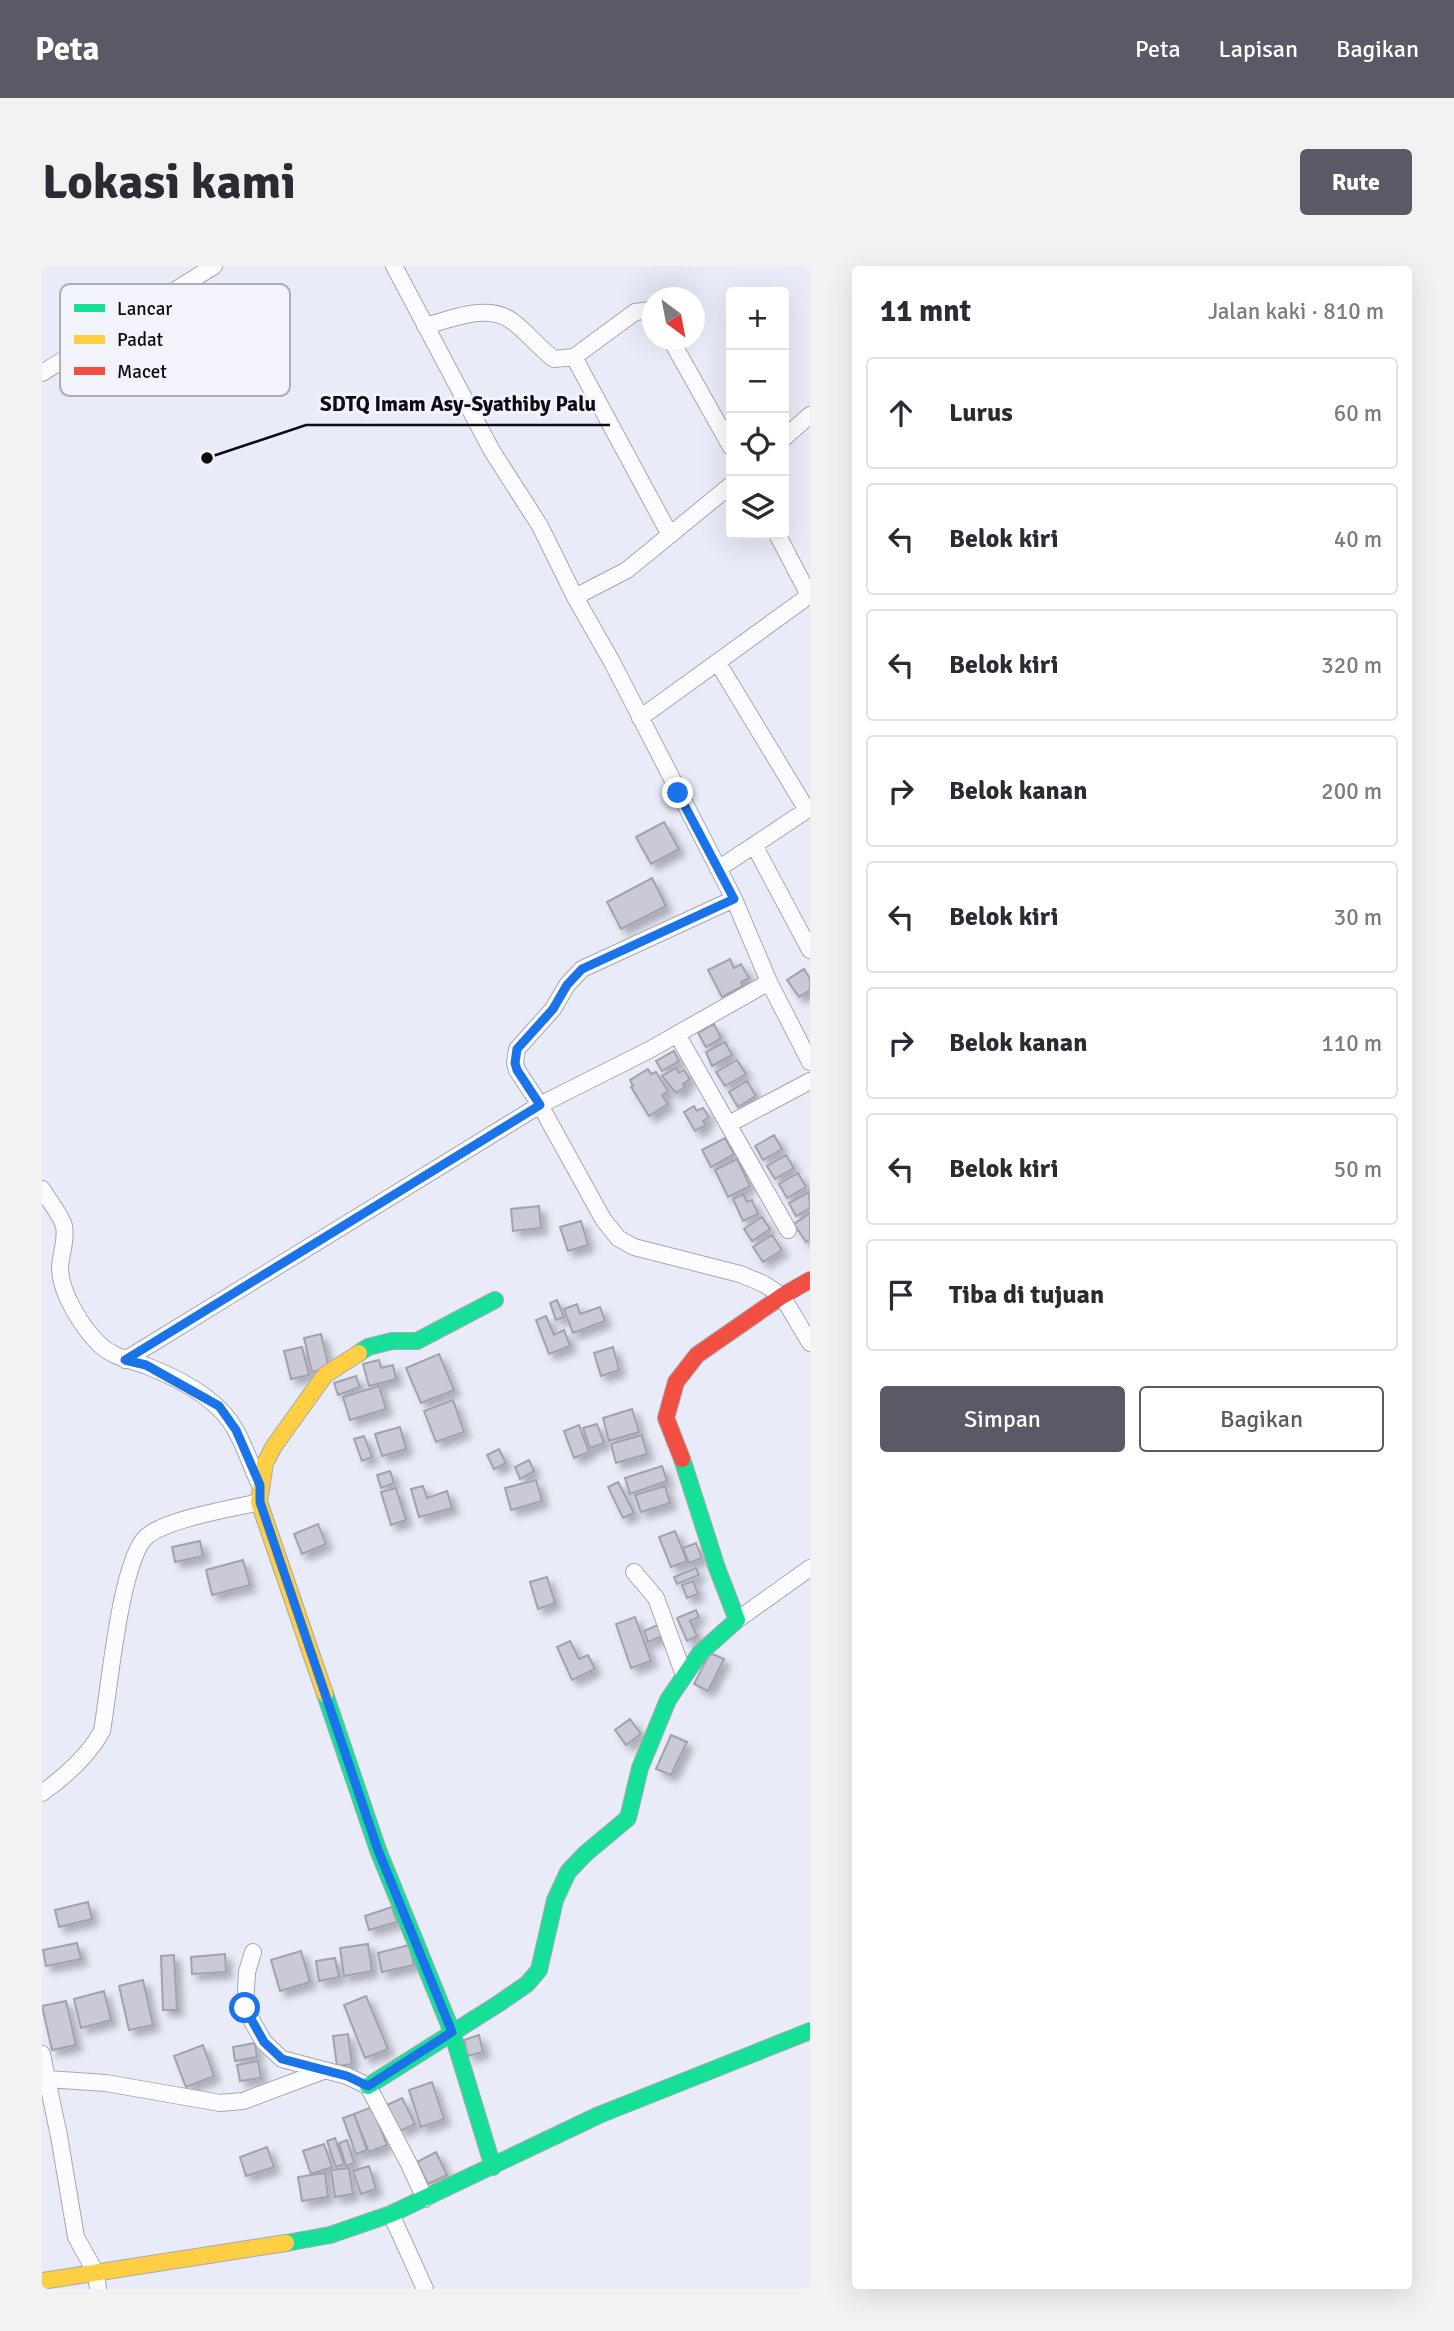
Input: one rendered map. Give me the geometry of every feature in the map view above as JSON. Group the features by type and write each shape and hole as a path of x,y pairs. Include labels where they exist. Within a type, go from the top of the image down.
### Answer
{"street":[{"path":"186,284 215,266"},
{"path":"394,266 492,451 540,526 734,899 769,982 810,1062"},
{"path":"425,326 492,312 512,320 537,347 554,359 574,356 635,312 642,311"},
{"path":"677,350 726,438"},
{"path":"574,356 670,535"},
{"path":"42,373 60,362"},
{"path":"789,434 810,415"},
{"path":"575,597 626,570 726,489"},
{"path":"640,718 810,596 780,539"},
{"path":"718,663 808,809 718,869"},
{"path":"754,845 810,950"},
{"path":"734,899 582,969 567,985 553,1009 517,1049 515,1063 603,1219 618,1238 644,1251 740,1273 764,1284 782,1296 810,1343"},
{"path":"125,1360 540,1105 677,1034 769,982"},
{"path":"677,1034 788,1230"},
{"path":"729,1124 810,1081"},
{"path":"42,1189 64,1226 65,1240 60,1269 64,1287 99,1343 125,1360 146,1365 219,1406 236,1430 260,1485"},
{"path":"737,1620 666,1418 676,1382 697,1354 810,1280"},
{"path":"493,2167 452,2032 373,1839 260,1502 260,1485 265,1463 274,1446 325,1375 368,1347 392,1341 417,1341 495,1300"},
{"path":"42,1793 81,1758 97,1741 102,1731 114,1644 128,1576 145,1538 164,1526 260,1502"},
{"path":"368,2086 527,1984 539,1970 545,1934 559,1890 568,1872 585,1854 628,1818 640,1768 667,1700 700,1653 737,1620 810,1568"},
{"path":"635,1573 656,1598 684,1675"},
{"path":"253,1952 247,1972 245,2008 264,2042 282,2059 347,2076 368,2086 410,2164 425,2199"},
{"path":"42,2281 97,2281 330,2235 425,2199 599,2115 810,2031"},
{"path":"42,2054 60,2136 76,2237 97,2281"},
{"path":"47,2078 106,2083 220,2103 243,2101 323,2071"},
{"path":"391,2214 425,2289"}],"building":[{"path":"664,822 679,849 651,864 636,837"},
{"path":"652,878 666,906 621,929 607,902"},
{"path":"730,959 734,968 741,964 749,978 741,982 743,986 722,997 708,970"},
{"path":"804,969 810,979 810,990 799,997 787,980"},
{"path":"714,1024 721,1038 706,1047 698,1033"},
{"path":"725,1042 732,1055 712,1066 706,1052"},
{"path":"674,1051 679,1061 662,1071 656,1061"},
{"path":"737,1060 746,1074 725,1086 716,1072"},
{"path":"676,1068 679,1073 684,1070 690,1079 683,1084 685,1087 676,1093 662,1076"},
{"path":"648,1069 651,1074 656,1072 668,1091 662,1095 668,1104 649,1116 631,1087 633,1086 630,1080"},
{"path":"747,1081 756,1096 738,1107 729,1092"},
{"path":"694,1106 697,1111 703,1108 709,1117 703,1121 706,1125 695,1131 684,1112"},
{"path":"774,1135 782,1149 763,1160 755,1146"},
{"path":"725,1138 734,1154 711,1167 702,1150"},
{"path":"786,1155 794,1168 775,1179 767,1166"},
{"path":"737,1159 750,1186 728,1197 715,1170"},
{"path":"798,1173 806,1187 787,1198 779,1184"},
{"path":"809,1192 810,1208 796,1216 789,1203"},
{"path":"743,1194 747,1202 752,1200 758,1214 743,1221 733,1199"},
{"path":"539,1206 541,1228 513,1231 511,1209"},
{"path":"810,1213 810,1239 806,1242 794,1224"},
{"path":"762,1217 770,1229 752,1241 744,1229"},
{"path":"581,1221 588,1245 568,1251 560,1227"},
{"path":"772,1235 782,1250 763,1262 753,1247"},
{"path":"557,1300 564,1317 556,1320 550,1303"},
{"path":"577,1304 580,1314 600,1307 605,1321 573,1333 564,1309"},
{"path":"546,1316 554,1335 564,1330 570,1346 549,1354 536,1320"},
{"path":"321,1334 329,1368 312,1372 304,1338"},
{"path":"302,1347 309,1375 291,1379 284,1351"},
{"path":"613,1347 619,1370 601,1376 594,1353"},
{"path":"439,1354 454,1390 421,1403 406,1368"},
{"path":"379,1360 381,1368 393,1365 396,1379 369,1386 363,1364"},
{"path":"356,1376 360,1387 338,1395 334,1383"},
{"path":"379,1386 386,1409 350,1420 343,1397"},
{"path":"453,1400 464,1432 436,1442 424,1411"},
{"path":"632,1409 639,1432 609,1441 603,1418"},
{"path":"597,1424 604,1443 590,1448 583,1428"},
{"path":"579,1425 589,1452 574,1458 564,1431"},
{"path":"400,1427 406,1449 382,1456 375,1434"},
{"path":"642,1435 647,1454 616,1463 611,1444"},
{"path":"364,1436 372,1457 362,1461 354,1439"},
{"path":"499,1449 506,1463 494,1469 487,1455"},
{"path":"529,1460 534,1471 520,1479 515,1467"},
{"path":"662,1466 667,1481 630,1494 625,1478"},
{"path":"390,1471 394,1483 381,1488 377,1475"},
{"path":"536,1480 542,1501 511,1510 505,1488"},
{"path":"618,1482 634,1513 623,1518 608,1487"},
{"path":"423,1486 427,1498 447,1491 452,1508 419,1517 411,1489"},
{"path":"665,1486 670,1503 641,1512 635,1495"},
{"path":"396,1488 406,1520 391,1525 381,1492"},
{"path":"318,1524 326,1544 302,1554 294,1534"},
{"path":"675,1531 687,1561 671,1567 659,1537"},
{"path":"200,1541 203,1556 175,1562 172,1547"},
{"path":"696,1543 702,1558 689,1563 683,1548"},
{"path":"243,1560 250,1585 212,1595 206,1570"},
{"path":"696,1568 699,1575 677,1584 674,1577"},
{"path":"547,1577 555,1603 538,1609 530,1582"},
{"path":"693,1581 698,1594 687,1598 682,1585"},
{"path":"696,1610 699,1617 690,1621 697,1636 687,1641 677,1618"},
{"path":"635,1617 651,1661 631,1668 616,1624"},
{"path":"660,1624 665,1635 648,1642 644,1631"},
{"path":"570,1641 579,1659 588,1655 595,1669 572,1680 557,1647"},
{"path":"710,1653 724,1659 708,1691 694,1684"},
{"path":"630,1719 641,1734 626,1745 615,1730"},
{"path":"671,1735 687,1742 671,1775 656,1769"},
{"path":"88,1902 92,1919 59,1927 55,1910"},
{"path":"392,1907 397,1922 369,1930 365,1916"},
{"path":"77,1943 81,1959 46,1966 43,1950"},
{"path":"368,1944 372,1971 344,1976 340,1948"},
{"path":"409,1945 414,1965 382,1972 378,1953"},
{"path":"301,1951 310,1982 280,1991 271,1960"},
{"path":"225,1954 226,1972 192,1974 191,1957"},
{"path":"174,1955 177,2010 163,2010 161,1956"},
{"path":"335,1958 339,1977 319,1981 316,1961"},
{"path":"143,1980 153,2025 129,2030 119,1986"},
{"path":"104,1991 111,2020 81,2028 74,1999"},
{"path":"366,1996 388,2049 365,2058 344,2005"},
{"path":"66,2001 76,2045 52,2050 42,2006"},
{"path":"348,2034 352,2064 337,2066 333,2036"},
{"path":"479,2035 483,2052 468,2056 464,2040"},
{"path":"255,2043 257,2057 235,2061 233,2047"},
{"path":"203,2045 214,2076 186,2087 174,2056"},
{"path":"258,2061 261,2078 240,2081 237,2065"},
{"path":"432,2082 444,2119 421,2127 409,2090"},
{"path":"402,2098 415,2124 400,2131 387,2105"},
{"path":"372,2107 387,2145 369,2152 354,2114"},
{"path":"354,2114 367,2150 356,2154 343,2118"},
{"path":"335,2138 344,2164 336,2167 327,2141"},
{"path":"347,2140 354,2163 346,2166 339,2143"},
{"path":"324,2144 332,2167 311,2174 303,2151"},
{"path":"267,2147 274,2167 246,2176 240,2157"},
{"path":"436,2152 447,2175 428,2184 417,2162"},
{"path":"369,2166 376,2189 361,2194 353,2171"},
{"path":"349,2168 353,2194 335,2197 331,2170"},
{"path":"325,2173 328,2197 302,2201 298,2177"}],"traffic: fast":[{"path":"359,1353 368,1347 392,1341 417,1341 495,1300"},
{"path":"368,2086 498,2004 527,1984 539,1970 555,1900 568,1872 628,1818 640,1768 668,1700 700,1653 737,1620 717,1568 682,1459"},
{"path":"325,1694 378,1850 452,2032 493,2167"},
{"path":"286,2243 330,2235 391,2214 599,2115 810,2031"}],"traffic: slow":[{"path":"325,1694 259,1502 265,1463 274,1446 325,1375 359,1353"},
{"path":"42,2281 286,2243"}],"traffic: jam":[{"path":"682,1459 666,1418 676,1382 697,1355 782,1296 810,1280"}],"place":[{"name":"SDTQ Imam Asy-Syathiby Palu","path":"207,458"}],"route":[{"path":"245,2008 264,2042 282,2059 347,2076 368,2086 452,2032 400,1907 357,1793 260,1502 260,1485 236,1430 219,1406 146,1365 125,1360 540,1105 517,1070 517,1049 553,1009 567,985 582,969 734,899 678,793"}]}
